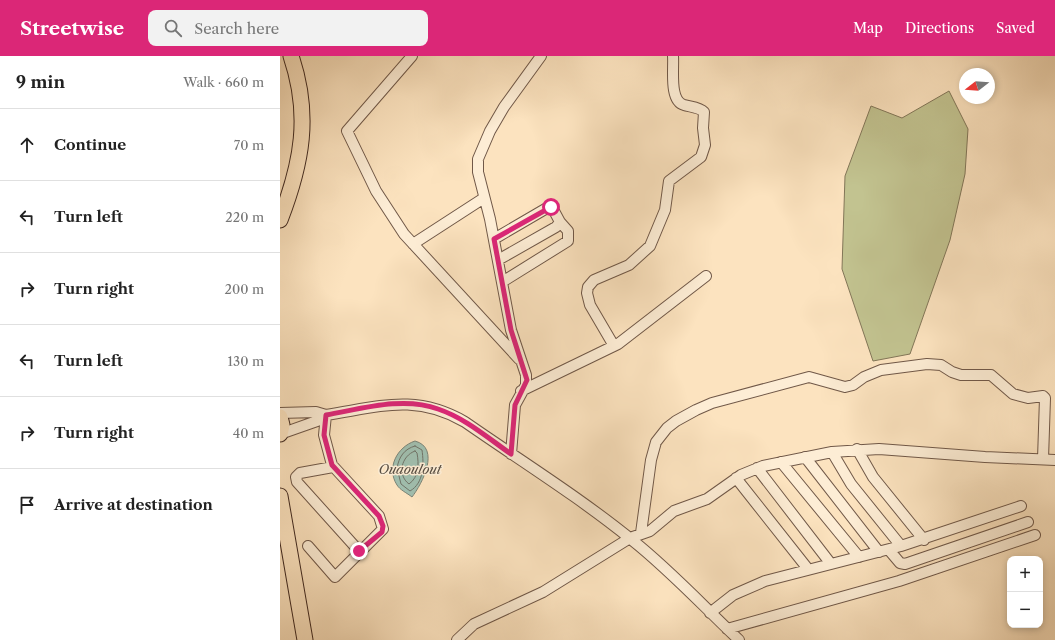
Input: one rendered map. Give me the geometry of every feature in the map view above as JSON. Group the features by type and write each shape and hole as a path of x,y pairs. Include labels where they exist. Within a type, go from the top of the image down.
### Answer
{"highway":[{"path":"280,196 289,168 294,132 292,97 282,56"},
{"path":"280,220 296,173 303,128 301,98 291,56"},
{"path":"280,417 282,425 280,434"},
{"path":"280,496 305,640"},
{"path":"280,546 296,640"}],"street":[{"path":"412,56 346,131 376,191 404,234 521,362"},
{"path":"511,454 515,405 527,380 511,330 494,239 478,172 478,159 506,103 542,56"},
{"path":"614,346 590,305 587,294 588,287 594,280 629,265 640,257 650,246 665,210 669,181 696,162 704,150 704,112 702,109 685,106 677,102 674,90 673,56"},
{"path":"413,244 484,198"},
{"path":"494,239 551,207 557,213 560,222 568,231 568,240 502,282"},
{"path":"498,260 556,227 560,222"},
{"path":"521,392 614,346 648,323 706,276"},
{"path":"641,534 653,449 667,428 686,415 712,404 809,378 845,387 853,385 864,377 880,370 927,364 940,365 961,375 992,375 1013,394 1028,398 1043,396 1045,398 1043,459"},
{"path":"280,434 326,415 393,404 422,405 438,409 456,417 569,493 630,538 738,640"},
{"path":"280,413 316,412 326,415"},
{"path":"308,546 335,577 359,551 382,532 383,526 379,516 333,466 324,435 326,415"},
{"path":"857,449 865,465 880,487 924,540"},
{"path":"457,640 474,624 536,596 630,538 655,527 674,511 706,499 736,478 757,468 805,457 857,449 910,450 985,458 1055,460"},
{"path":"832,452 851,484 901,546"},
{"path":"805,457 884,551 900,563 905,564 1028,522"},
{"path":"780,462 859,557"},
{"path":"333,466 300,473 296,477 297,482 359,551"},
{"path":"757,468 831,564"},
{"path":"736,478 808,569"},
{"path":"710,613 733,595 765,581 924,540 1021,506"},
{"path":"727,629 899,580 1035,535"}],"green space":[{"path":"949,91 968,129 965,174 950,240 910,354 873,361 842,269 845,176 871,106 902,118"}],"water":[{"name":"Ouaoulout","path":"415,441 423,445 427,451 428,458 424,475 412,497 398,487 394,478 393,465 398,453 403,448"}],"route":[{"path":"359,551 382,532 383,526 379,516 332,465 323,427 326,415 393,404 422,405 438,409 456,417 511,454 515,405 526,385 527,380 511,330 494,239 551,207"}]}
